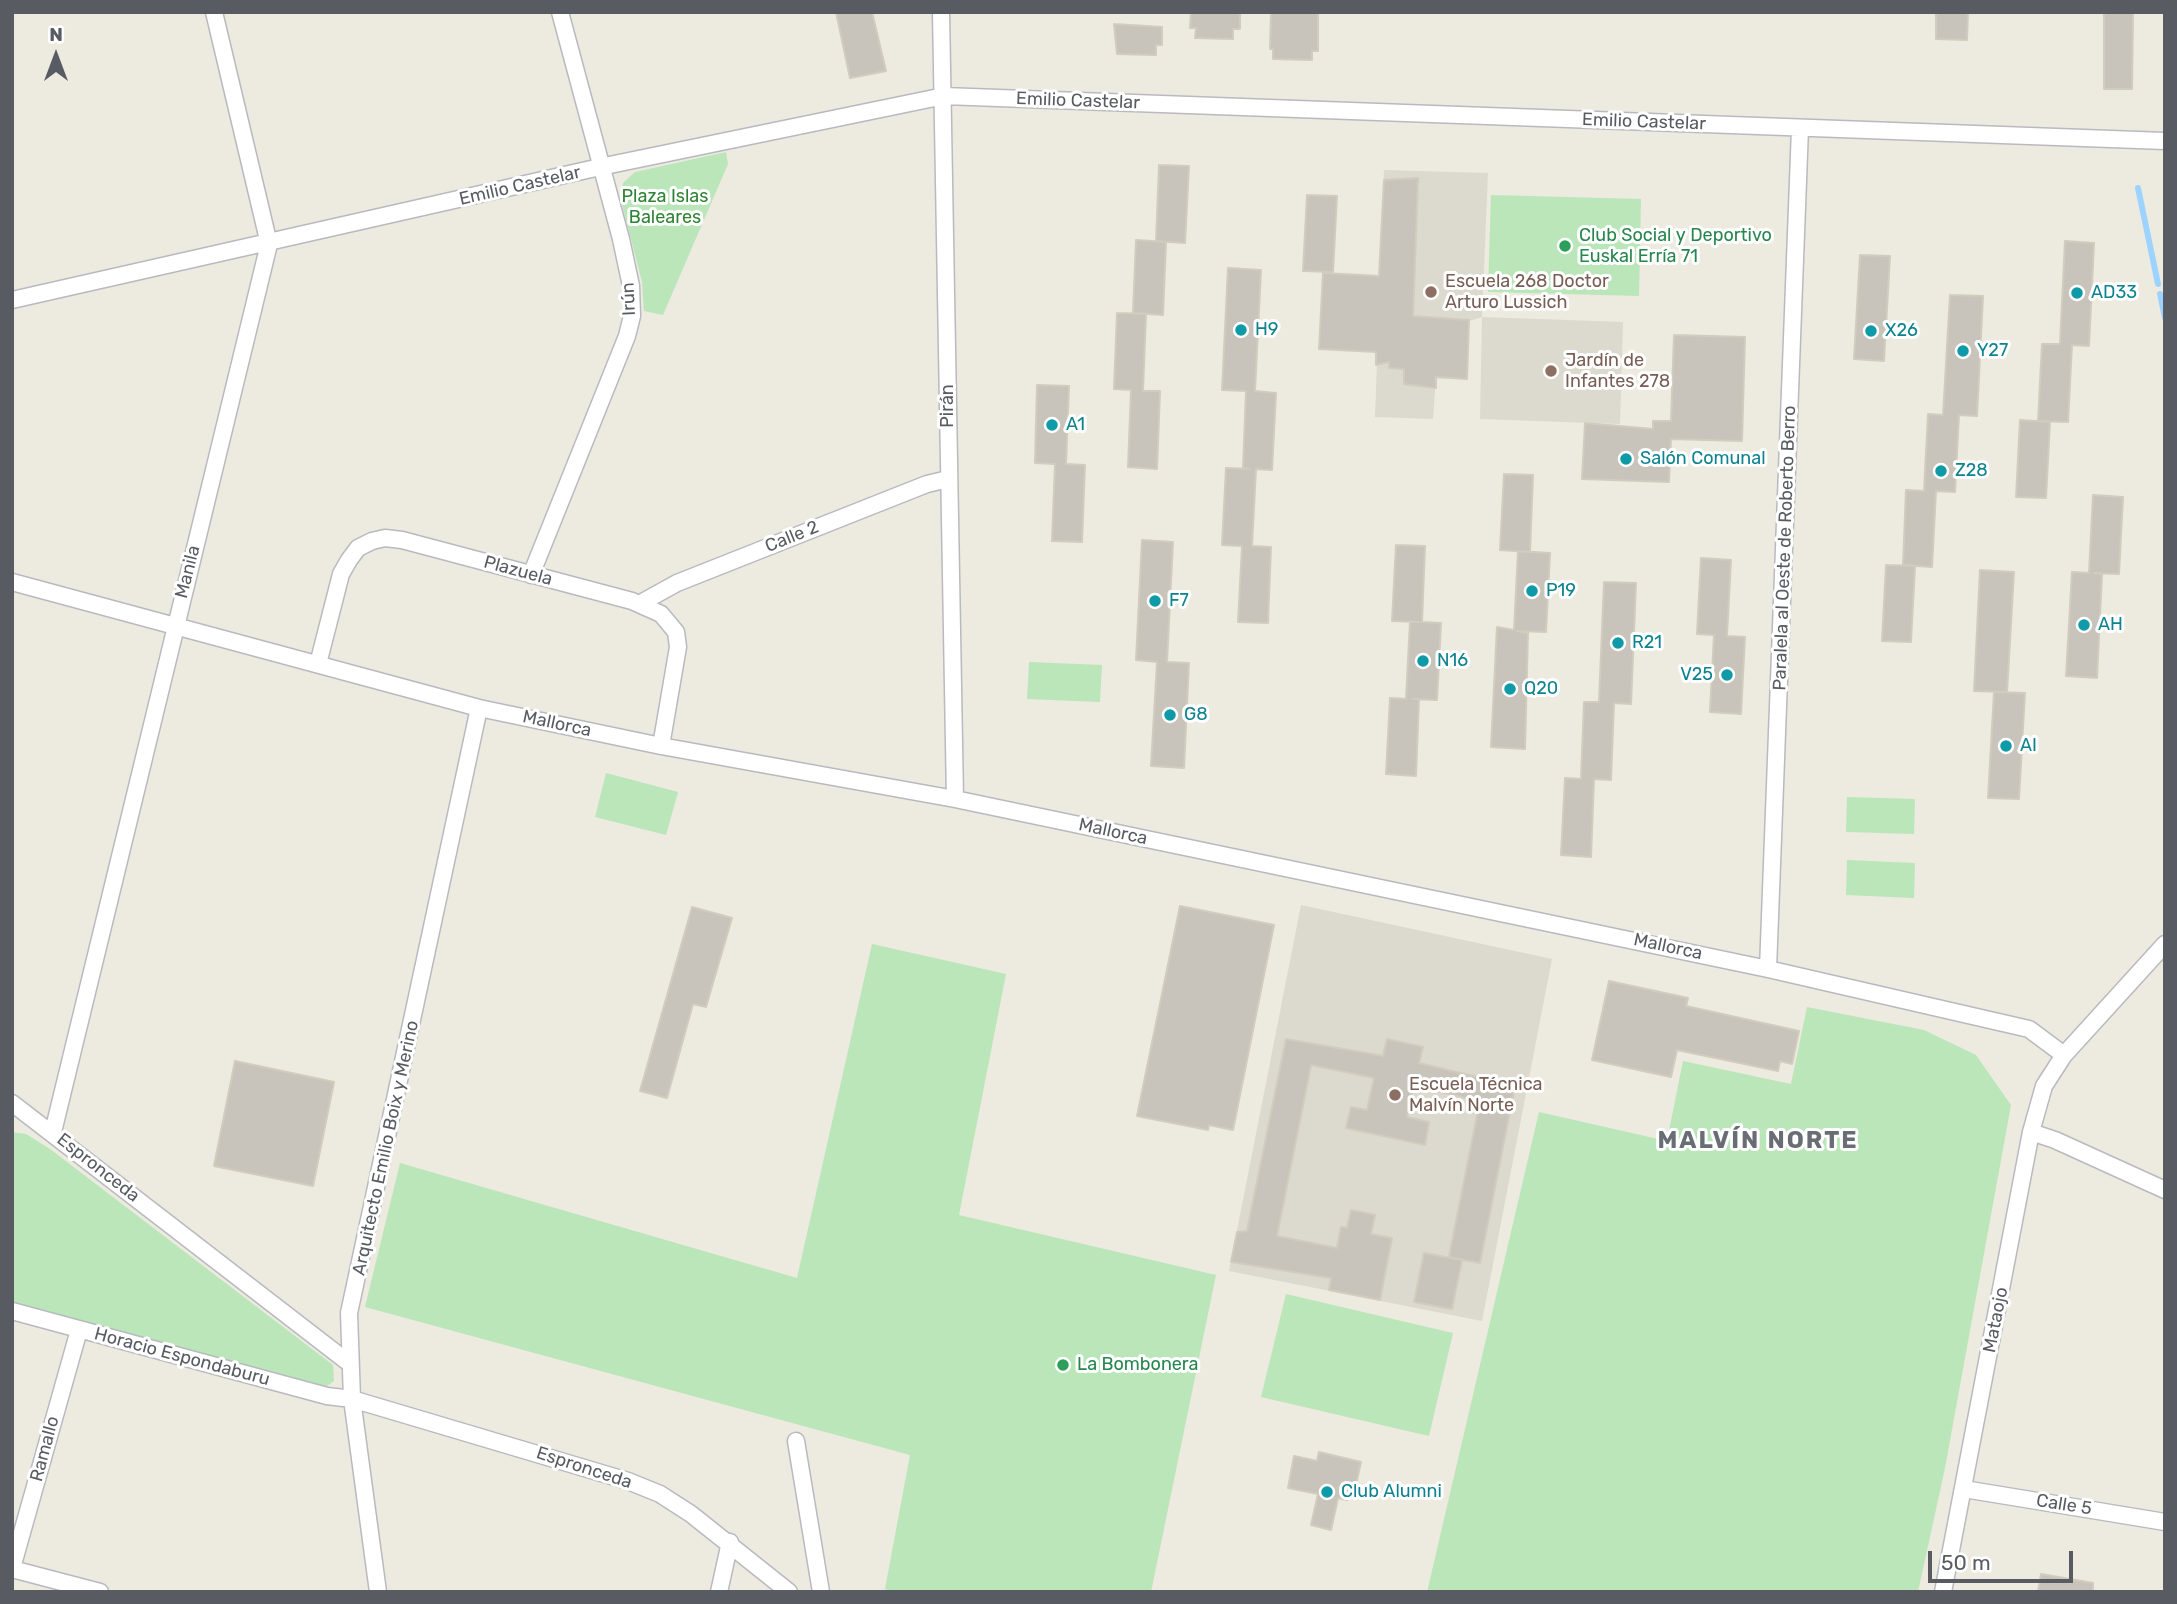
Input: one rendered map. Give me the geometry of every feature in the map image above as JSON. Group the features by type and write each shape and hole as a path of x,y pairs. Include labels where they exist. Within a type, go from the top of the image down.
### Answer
{"street":[{"name":"Manila","path":"53,1132 269,244 214,12"},
{"name":"Irún","path":"531,575 627,336 632,316 626,262 560,12"},
{"name":"Pirán","path":"941,12 955,799"},
{"name":"Emilio Castelar","path":"12,300 600,167 944,96 2165,141"},
{"name":"Paralela al Oeste de Roberto Berro","path":"1768,968 1800,128"},
{"name":"Calle 2","path":"639,604 677,583 927,484 948,479"},
{"name":"Plazuela","path":"318,664 341,574 358,548 385,538 401,541 639,604 661,614 670,624 678,647 661,746"},
{"name":"Mallorca","path":"12,582 479,708 661,746 955,799 1768,968 2029,1029 2064,1055"},
{"name":"Arquitecto Emilio Boix y Merino","path":"378,1592 352,1399 349,1313 479,708"},
{"path":"2064,1055 2165,944"},
{"name":"Mataojo","path":"1943,1592 2031,1132 2044,1086 2064,1055"},
{"name":"Espronceda","path":"12,1103 349,1363"},
{"path":"2031,1132 2055,1140 2165,1190"},
{"name":"Horacio Espondaburu","path":"12,1311 327,1396 352,1399"},
{"name":"Ramallo","path":"12,1568 79,1330"},
{"name":"Espronceda","path":"352,1399 628,1480 660,1494 730,1542 789,1592"},
{"path":"796,1441 821,1592"},
{"name":"Calle 5","path":"1964,1489 2165,1522"},
{"path":"719,1592 730,1542"},
{"path":"12,1568 100,1592"}],"shaded area":[{"name":"Escuela 268 Doctor Arturo Lussich","path":"1384,170 1488,173 1482,317 1469,321 1467,379 1436,378 1433,419 1375,417"},
{"name":"Jardín de Infantes 278","path":"1482,317 1623,322 1620,424 1480,419"},
{"name":"Escuela Técnica Malvín Norte","path":"1301,905 1552,959 1482,1321 1229,1271"}],"green space":[{"name":"Plaza Islas Baleares","path":"726,152 728,164 663,315 644,311 642,282 621,200 623,183 635,172"},
{"name":"Club Social y Deportivo Euskal Erría 71","path":"1491,195 1641,199 1639,296 1488,292"},
{"path":"1029,662 1102,665 1100,702 1027,699"},
{"path":"606,773 678,792 666,835 595,817"},
{"path":"1847,797 1915,799 1914,834 1846,832"},
{"path":"1847,860 1915,863 1914,898 1846,895"},
{"path":"872,944 1006,974 959,1215 1216,1275 1151,1592 894,1592 885,1589 910,1455 365,1307 400,1163 797,1278"},
{"path":"1807,1007 1924,1030 1976,1055 2011,1105 1945,1468 1918,1592 1427,1592 1539,1112 1667,1141 1683,1061 1791,1084"},
{"path":"12,1132 26,1134 50,1149 333,1365 334,1381 324,1388 12,1305"},
{"path":"1286,1294 1453,1333 1429,1436 1261,1397"}],"building":[{"path":"836,12 872,12 886,71 850,78"},
{"path":"1191,12 1240,12 1240,29 1233,29 1233,39 1195,38 1196,28 1190,28"},
{"path":"1271,12 1318,12 1318,51 1312,51 1312,60 1273,59 1273,49 1270,49"},
{"path":"1936,12 1968,12 1967,40 1936,39"},
{"path":"2104,12 2133,12 2132,89 2104,89"},
{"path":"1114,24 1162,27 1162,45 1156,45 1156,55 1117,54"},
{"path":"1159,165 1189,166 1185,243 1156,241"},
{"path":"1418,178 1413,316 1469,320 1467,379 1436,377 1436,388 1404,384 1404,369 1389,368 1389,362 1376,365 1376,352 1319,349 1323,273 1379,276 1384,180"},
{"path":"1307,195 1337,196 1333,272 1303,271"},
{"path":"1136,240 1166,242 1163,315 1133,313"},
{"path":"2065,241 2094,243 2089,346 2072,345 2068,422 2038,421 2042,344 2060,344"},
{"name":"X26","path":"1860,255 1890,256 1884,361 1854,359"},
{"path":"1228,268 1261,270 1255,391 1276,393 1272,470 1256,469 1252,546 1271,547 1268,623 1238,622 1242,546 1222,545 1226,468 1250,469 1243,468 1246,391 1222,390"},
{"path":"1950,295 1983,296 1977,416 1959,415 1955,492 1936,491 1932,567 1903,565 1906,490 1924,491 1928,414 1943,415"},
{"path":"1117,313 1146,314 1143,391 1160,391 1157,469 1128,467 1131,390 1114,389"},
{"path":"1674,335 1745,337 1742,441 1671,439 1669,482 1582,479 1585,423 1653,429 1653,421 1671,421"},
{"path":"1037,385 1069,386 1066,464 1085,465 1082,542 1052,541 1055,464 1035,463"},
{"path":"2020,420 2050,422 2046,498 2016,497"},
{"path":"1504,474 1533,475 1530,552 1500,550"},
{"path":"2093,495 2123,497 2119,574 2094,573 2102,574 2097,678 2066,676 2072,572 2089,573"},
{"path":"1142,540 1173,542 1167,662 1189,663 1184,768 1151,766 1157,662 1136,660"},
{"path":"1396,545 1425,546 1422,622 1441,623 1437,700 1419,699 1416,776 1386,774 1390,698 1406,699 1410,622 1420,622 1392,621"},
{"name":"Q20","path":"1518,551 1550,553 1546,632 1517,631 1528,633 1525,749 1491,747 1497,627 1514,630"},
{"path":"1701,558 1731,560 1727,636 1745,637 1741,714 1710,712 1714,635 1697,634"},
{"path":"1886,565 1915,566 1911,642 1882,641"},
{"path":"1980,570 2014,572 2007,692 1974,691"},
{"path":"1604,582 1636,583 1631,704 1614,703 1611,780 1594,779 1591,857 1561,855 1565,778 1581,779 1584,702 1599,702"},
{"name":"AI","path":"1994,692 2025,693 2019,799 1988,798"},
{"path":"1180,906 1274,925 1233,1130 1209,1125 1208,1130 1137,1116"},
{"path":"692,907 732,918 706,1007 693,1004 667,1098 640,1091"},
{"path":"1609,981 1688,998 1686,1006 1799,1031 1792,1064 1780,1061 1778,1071 1677,1050 1671,1077 1592,1060"},
{"path":"1286,1039 1383,1056 1387,1039 1423,1047 1419,1063 1515,1086 1480,1263 1449,1257 1480,1101 1413,1086 1407,1117 1429,1122 1425,1145 1346,1128 1351,1107 1367,1110 1374,1078 1311,1065 1277,1236 1337,1248 1341,1227 1347,1228 1351,1210 1375,1215 1371,1234 1392,1238 1380,1300 1329,1290 1331,1278 1231,1262 1237,1232 1247,1231"},
{"path":"235,1061 334,1082 313,1186 214,1166"},
{"path":"1424,1253 1462,1260 1452,1309 1414,1302"},
{"name":"Club Alumni","path":"1319,1452 1361,1462 1355,1489 1349,1488 1347,1500 1338,1498 1331,1530 1311,1525 1318,1494 1288,1488 1294,1456 1317,1461"},
{"path":"2041,1574 2093,1583 2093,1592 2038,1592"}],"waterway":[{"path":"2138,188 2158,284"},
{"path":"2160,294 2165,318"}],"place":[{"name":"Club Social y Deportivo Euskal Erría 71","path":"1565,246"},
{"name":"Escuela 268 Doctor Arturo Lussich","path":"1431,292"},
{"name":"AD33","path":"2077,293"},
{"name":"H9","path":"1241,330"},
{"name":"X26","path":"1871,331"},
{"name":"Y27","path":"1963,351"},
{"name":"Jardín de Infantes 278","path":"1551,371"},
{"name":"A1","path":"1052,425"},
{"name":"Salón Comunal","path":"1626,459"},
{"name":"Z28","path":"1941,471"},
{"name":"P19","path":"1532,591"},
{"name":"F7","path":"1155,601"},
{"name":"AH","path":"2084,625"},
{"name":"R21","path":"1618,643"},
{"name":"N16","path":"1423,661"},
{"name":"V25","path":"1727,675"},
{"name":"Q20","path":"1510,689"},
{"name":"G8","path":"1170,715"},
{"name":"AI","path":"2006,746"},
{"name":"Escuela Técnica Malvín Norte","path":"1395,1095"},
{"name":"La Bombonera","path":"1063,1365"},
{"name":"Club Alumni","path":"1327,1492"}],"district":[{"name":"MALVÍN NORTE","path":"1758,1141"}]}
